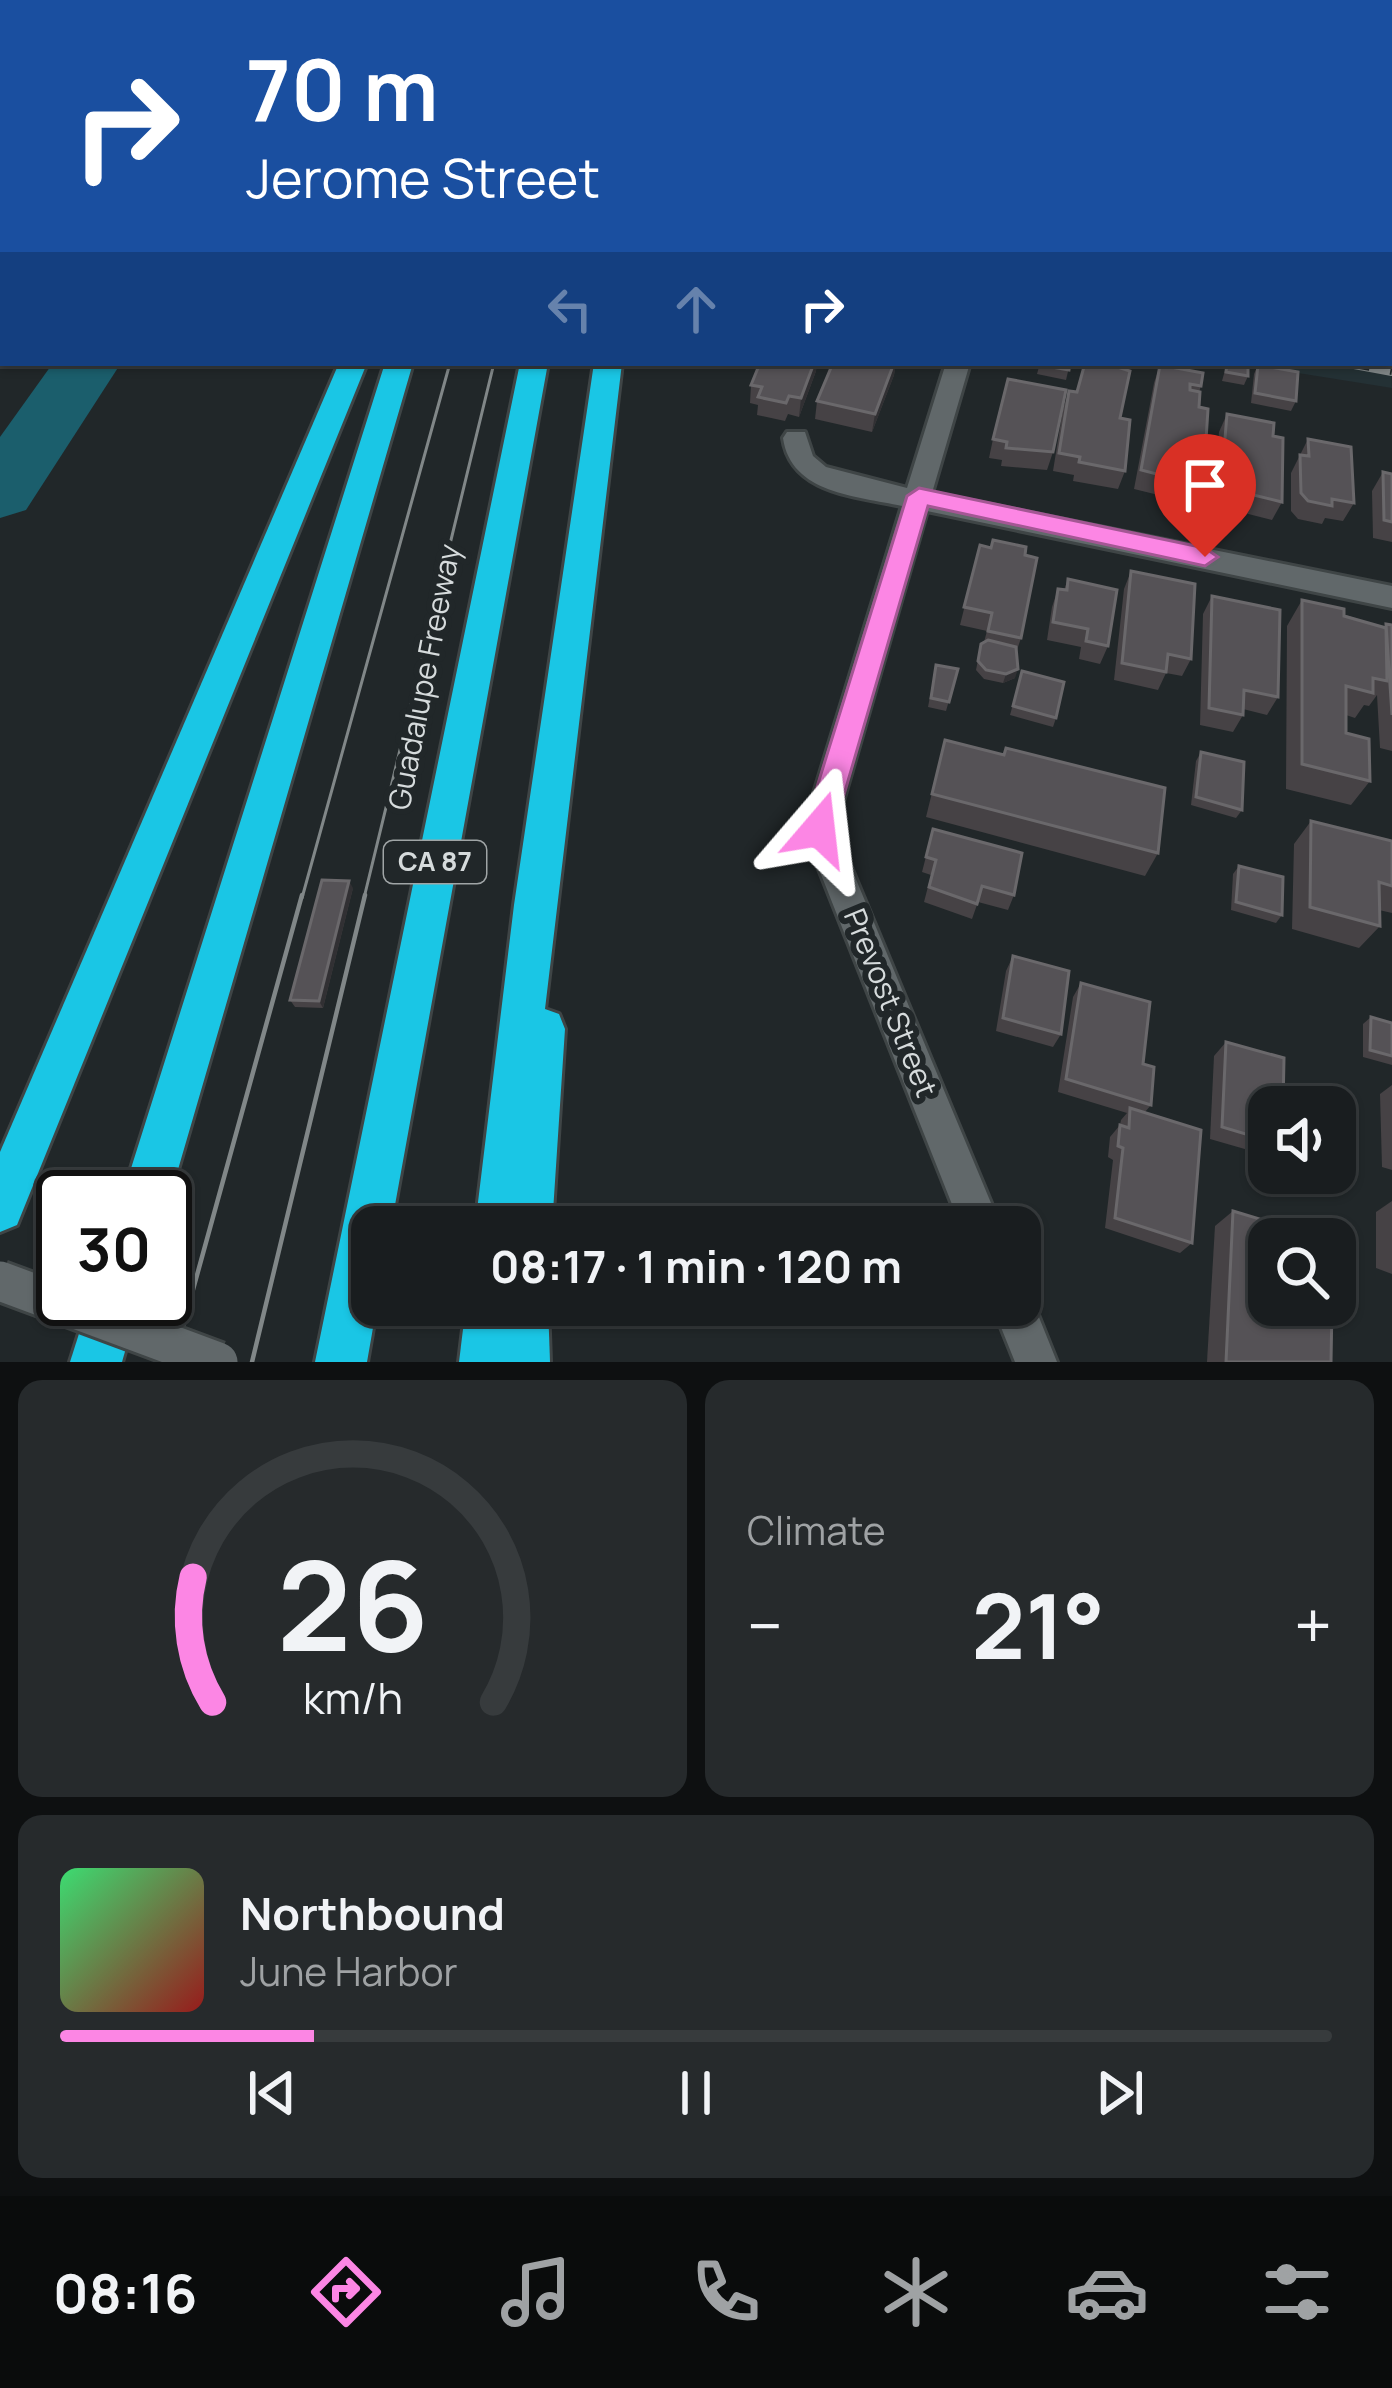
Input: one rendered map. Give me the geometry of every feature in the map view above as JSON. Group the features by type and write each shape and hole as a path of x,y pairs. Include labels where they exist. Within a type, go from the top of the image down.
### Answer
{"highway":[{"path":"0,1208 352,366"},
{"path":"154,1170 398,366"},
{"name":"Guadalupe Freeway","path":"340,1362 533,366"},
{"path":"501,1206 535,905 566,709 608,366"},
{"path":"530,1206 566,709"},
{"path":"96,1362 107,1326"},
{"path":"485,1362 516,1330"}],"street":[{"name":"Prevost Street","path":"957,366 819,829 972,1206"},
{"path":"796,438 797,455 820,477 1392,597"},
{"path":"0,1281 218,1362"},
{"path":"1021,1326 1036,1362"}],"shaded area":[{"path":"1255,366 1391,366 1392,388"}],"building":[{"path":"759,366 813,366 801,398 789,396 786,403 758,397 762,387 751,385"},
{"path":"832,366 893,366 875,414 817,401"},
{"path":"1084,366 1130,371 1120,418 1130,420 1125,471 1059,453 1069,391 1077,392"},
{"path":"1160,366 1203,373 1201,386 1190,384 1190,390 1200,392 1199,407 1208,409 1203,486 1141,470"},
{"path":"1227,366 1248,366 1248,376 1226,372"},
{"path":"1258,366 1298,372 1296,401 1255,393"},
{"path":"1008,379 1066,390 1053,452 1006,448 1007,442 993,439"},
{"path":"1227,414 1274,423 1273,436 1283,438 1282,502 1221,487"},
{"path":"1308,439 1351,447 1354,503 1332,499 1332,506 1308,501 1301,493 1300,455 1309,456"},
{"path":"1383,472 1392,474 1392,522 1384,520"},
{"path":"993,540 1026,547 1025,555 1037,558 1021,638 988,631 992,613 964,607 980,545 991,548"},
{"path":"1131,571 1195,584 1191,659 1168,654 1166,672 1122,663"},
{"path":"1068,579 1117,590 1108,646 1086,641 1088,629 1053,622 1058,589 1067,590"},
{"path":"1212,596 1280,610 1278,697 1244,690 1243,715 1209,708"},
{"path":"1302,600 1344,609 1344,616 1386,628 1387,681 1373,678 1373,693 1346,686 1346,733 1369,739 1370,781 1302,764"},
{"path":"1386,624 1392,625 1392,715"},
{"path":"988,640 1016,647 1018,669 1006,674 986,670 978,661 981,644"},
{"path":"936,665 958,669 949,702 931,698"},
{"path":"1022,671 1064,682 1056,718 1013,706"},
{"path":"945,740 1004,755 1006,748 1165,788 1158,853 932,794"},
{"path":"1201,752 1244,762 1242,810 1196,797"},
{"path":"1311,821 1392,841 1392,886 1379,882 1380,926 1310,907"},
{"path":"933,829 1022,853 1014,895 982,886 977,904 929,887 936,860 926,857"},
{"path":"1239,866 1283,877 1282,915 1236,902"},
{"path":"322,880 349,881 319,1001 290,1000"},
{"path":"1013,956 1069,971 1061,1034 1003,1018"},
{"path":"1081,983 1150,1002 1143,1064 1154,1067 1151,1105 1066,1079"},
{"path":"1371,1017 1392,1023 1392,1056 1370,1050"},
{"path":"1226,1042 1284,1058 1283,1086 1248,1086 1248,1135 1222,1127"},
{"path":"1130,1108 1201,1130 1192,1243 1115,1218 1123,1148 1118,1146 1120,1125 1129,1128"},
{"path":"1233,1211 1256,1218 1248,1218 1248,1326 1332,1326 1331,1362 1226,1362"}],"waterway":[{"path":"0,492 85,366"}],"tram line":[{"path":"302,898 449,366"},
{"path":"364,898 493,366"},
{"path":"173,1362 302,895"},
{"path":"252,1362 365,895"}],"railway":[{"path":"1365,366 1392,371"}],"route":[{"path":"819,829 919,496 1205,557"}]}
